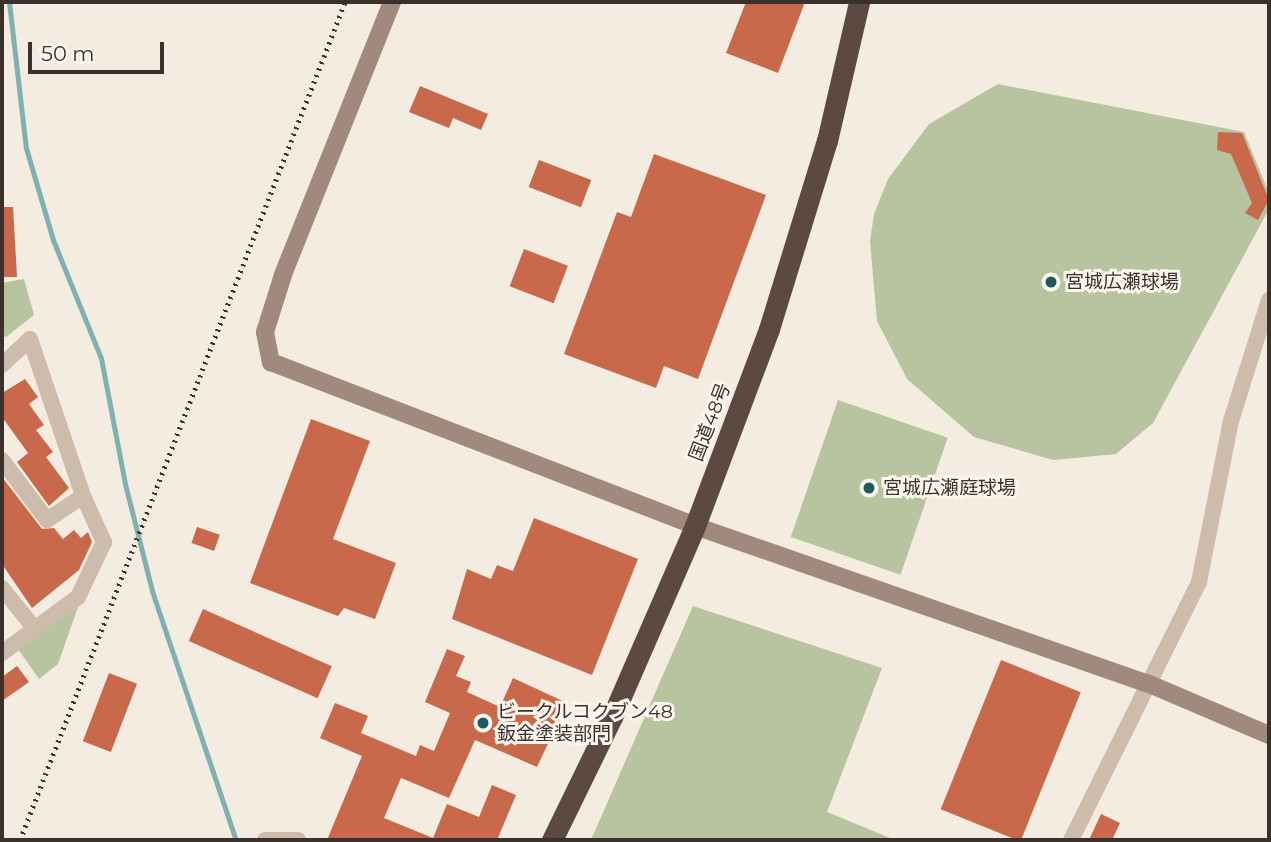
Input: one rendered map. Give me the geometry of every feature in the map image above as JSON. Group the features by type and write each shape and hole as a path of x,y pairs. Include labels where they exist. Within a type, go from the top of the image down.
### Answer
{"highway":[{"name":"国道48号","path":"552,840 612,717 695,526 800,232 859,2"}],"street":[{"path":"392,2 283,275 265,332 271,362 695,526 1147,683 1269,735"},
{"path":"1070,840 1199,582 1231,421 1269,300"},
{"path":"2,365 30,339 83,496 104,542 78,597 2,653"},
{"path":"2,460 47,520 83,496"},
{"path":"2,588 35,629"},
{"path":"265,840 298,840"}],"green space":[{"name":"宮城広瀬球場","path":"998,84 1244,132 1269,193 1269,209 1153,423 1116,454 1053,460 974,437 907,379 877,321 870,241 874,214 888,179 929,124"},
{"path":"24,279 34,315 6,337 2,335 2,283"},
{"name":"宮城広瀬庭球場","path":"838,400 948,438 900,575 791,537"},
{"path":"693,606 882,668 827,812 895,840 591,840"},
{"path":"78,607 58,664 39,679 18,649"}],"building":[{"path":"746,2 805,2 778,73 726,53"},
{"path":"420,86 488,114 481,130 453,118 449,128 409,112"},
{"path":"1218,132 1242,133 1269,200 1258,220 1245,213 1252,203 1231,154 1217,150"},
{"path":"654,154 766,195 698,379 664,366 656,388 564,354 617,212 631,217"},
{"path":"539,160 591,180 581,207 529,187"},
{"path":"2,207 13,207 17,277 2,277"},
{"path":"524,249 568,266 554,303 510,286"},
{"path":"25,379 38,397 29,404 44,425 36,430 53,452 46,457 69,488 49,506 17,462 28,453 2,417 2,393"},
{"path":"311,419 370,441 333,539 396,563 375,619 344,608 338,616 250,583"},
{"path":"2,477 42,529 54,528 63,539 74,530 81,538 88,532 92,542 79,570 32,608 2,564"},
{"path":"534,518 638,559 592,675 452,619 467,569 491,579 497,565 513,571"},
{"path":"197,527 220,535 214,551 191,543"},
{"path":"203,609 332,666 318,698 189,641"},
{"path":"447,649 465,656 456,676 471,682 467,692 500,707 513,678 567,703 537,767 475,740 449,798 401,778 384,818 433,838 447,804 479,817 492,785 516,795 497,840 327,840 362,756 320,738 335,703 368,716 361,733 416,756 420,745 434,751 450,713 425,702"},
{"path":"1001,660 1081,692 1021,840 941,809"},
{"path":"17,666 29,682 2,701 2,677"},
{"path":"109,673 137,684 111,752 83,741"},
{"path":"1101,814 1120,823 1112,840 1089,840"}],"waterway":[{"path":"9,2 26,148 53,240 101,358 125,484 152,591 236,840"}],"railway":[{"path":"20,840 345,2"}],"place":[{"name":"宮城広瀬球場","path":"1051,282"},
{"name":"宮城広瀬庭球場","path":"869,488"},
{"name":"ビークルコクブン48 鈑金塗装部門","path":"483,723"}]}
